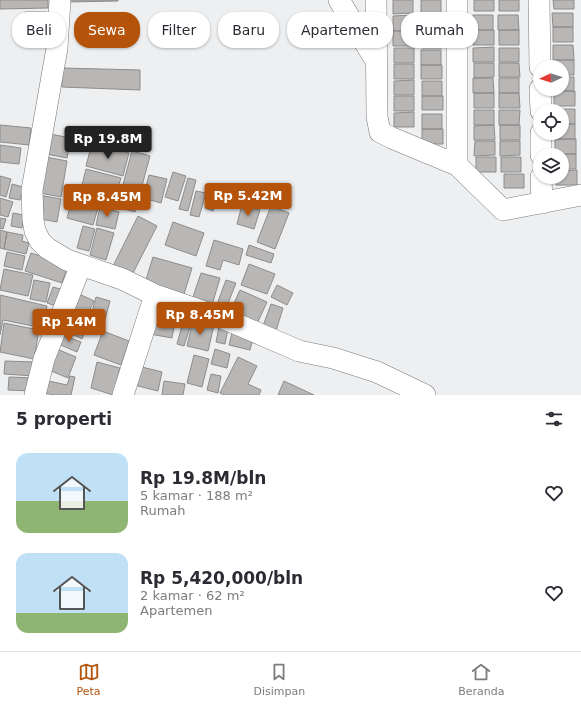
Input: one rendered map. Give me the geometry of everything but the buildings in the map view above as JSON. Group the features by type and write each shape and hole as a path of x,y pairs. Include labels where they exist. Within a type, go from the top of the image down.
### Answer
{"street":[{"path":"60,0 57,48 32,190 35,231 47,248 67,260 122,280 155,295 225,319 299,351 333,358 377,372 425,395"},
{"path":"339,0 376,62"},
{"path":"376,0 377,117 380,132 457,165 503,210 581,196"},
{"path":"457,0 457,165"},
{"path":"539,0 540,60"},
{"path":"542,184 542,203"},
{"path":"35,395 44,359 81,265"},
{"path":"123,395 155,295"}]}
